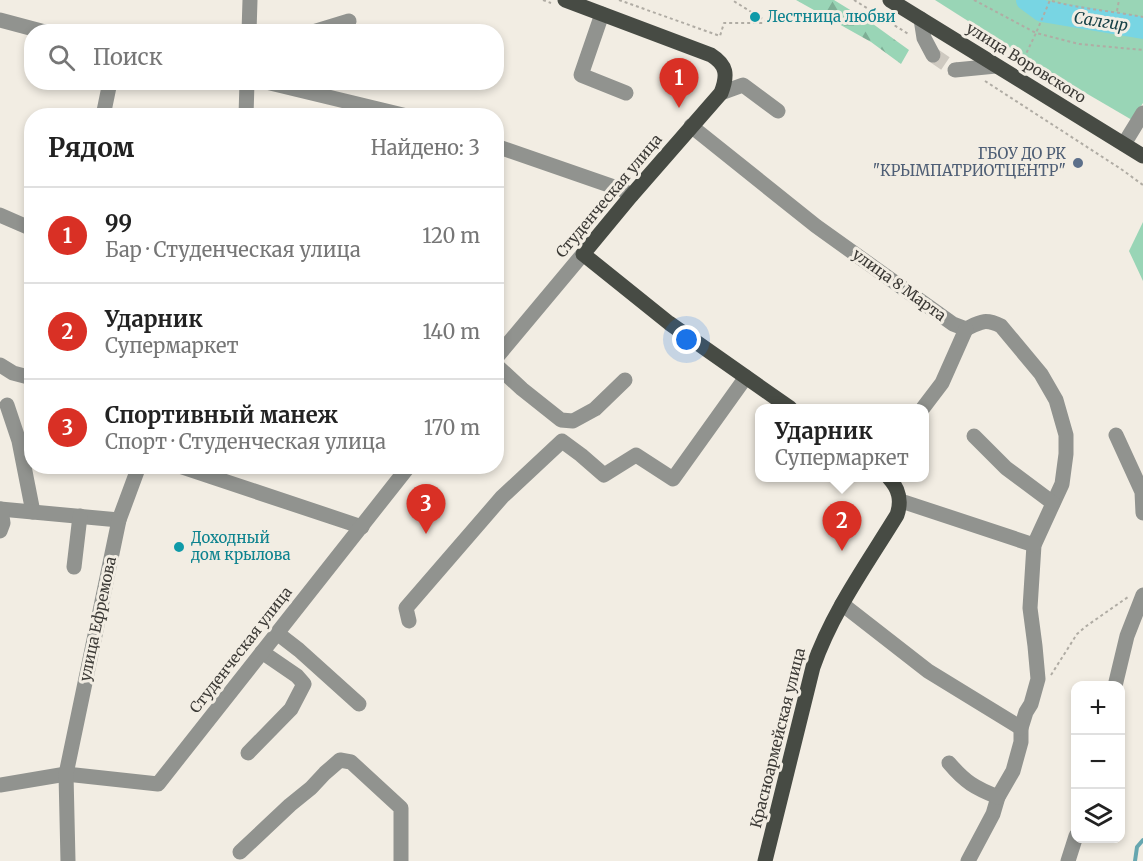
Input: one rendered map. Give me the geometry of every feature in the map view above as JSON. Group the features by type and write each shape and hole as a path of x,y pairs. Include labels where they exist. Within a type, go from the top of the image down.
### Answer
{"main road":[{"name":"улица Воровского","path":"891,0 1143,156"},
{"path":"560,2 602,14 711,55 718,59 726,75 721,93"},
{"name":"Студенческая улица","path":"583,254 630,196 721,93"},
{"path":"583,254 669,323 784,404"},
{"path":"893,482 901,501"},
{"name":"Красноармейская улица","path":"765,861 813,667 821,644 842,604 897,515 901,501"}],"street":[{"path":"249,24 250,0"},
{"path":"602,14 580,75 626,93"},
{"path":"921,19 924,38 933,55"},
{"path":"0,20 24,26"},
{"path":"340,24 350,21"},
{"path":"955,70 996,66"},
{"path":"721,93 743,86 778,111"},
{"path":"105,108 109,90"},
{"path":"246,108 247,90"},
{"path":"299,90 374,108"},
{"path":"1124,144 1143,113"},
{"name":"улица 8 Марта","path":"691,126 816,226 953,324 966,329"},
{"path":"504,149 623,190 630,196"},
{"path":"0,215 24,226"},
{"name":"Студенческая улица","path":"504,348 583,254"},
{"path":"926,404 942,383 966,329 983,321 993,322 1001,326 1041,374 1056,400 1066,435 1062,484 1034,545 1030,608 1038,679 1031,704 1026,712 1013,771 968,861"},
{"path":"0,365 13,373 24,376"},
{"path":"504,372 561,420 573,421 595,409 625,380"},
{"path":"562,441 604,475 636,455 673,479 746,377"},
{"path":"7,405 19,441 24,466"},
{"path":"409,621 406,608 502,497 562,441 561,420"},
{"path":"1116,435 1142,491 1143,513"},
{"path":"974,436 1006,468 1053,503"},
{"path":"26,474 33,512"},
{"name":"улица Ефремова","path":"68,861 66,774 119,520 137,474"},
{"path":"203,474 362,527"},
{"name":"Студенческая улица","path":"66,774 158,784 403,474"},
{"path":"901,501 1034,545"},
{"path":"0,531 3,523 0,509 119,520"},
{"path":"74,567 80,516"},
{"path":"1116,681 1138,594"},
{"path":"842,604 928,671 1022,728"},
{"path":"277,633 359,704"},
{"path":"248,753 291,709 304,684 297,676 262,652"},
{"path":"240,852 340,760 351,762 401,808 401,861"},
{"path":"949,764 977,789 998,797"},
{"path":"0,784 66,774"},
{"path":"1068,861 1074,843"}],"path":[{"path":"543,0 560,2"},
{"path":"619,0 720,36 724,23 769,23 732,0"},
{"path":"854,0 915,38 924,38"},
{"path":"974,0 1036,33 1079,44 1143,50"},
{"path":"1023,58 1050,0 1070,6 1143,17"},
{"path":"1117,12 1119,0"},
{"path":"985,81 1143,185"},
{"path":"1047,682 1077,634 1138,594"}],"green space":[{"path":"796,0 834,0 909,50 901,64 871,42"},
{"path":"935,0 1143,0 1143,103 1132,120 1031,61"},
{"path":"1143,222 1143,281 1129,251"}],"waterway":[{"name":"Салгир","path":"1027,0 1042,11 1143,28"},
{"path":"1135,861 1137,847 1143,840"}],"tunnel":[{"path":"933,55 955,70"}],"place":[{"name":"Лестница любви","path":"755,17"},
{"name":"99","path":"679,108"},
{"name":"ГБОУ ДО РК \"КРЫМПАТРИОТЦЕНТР\"","path":"1078,163"},
{"name":"Спортивный манеж","path":"426,534"},
{"name":"Доходный дом крылова","path":"179,547"},
{"name":"Ударник","path":"842,551"}]}
